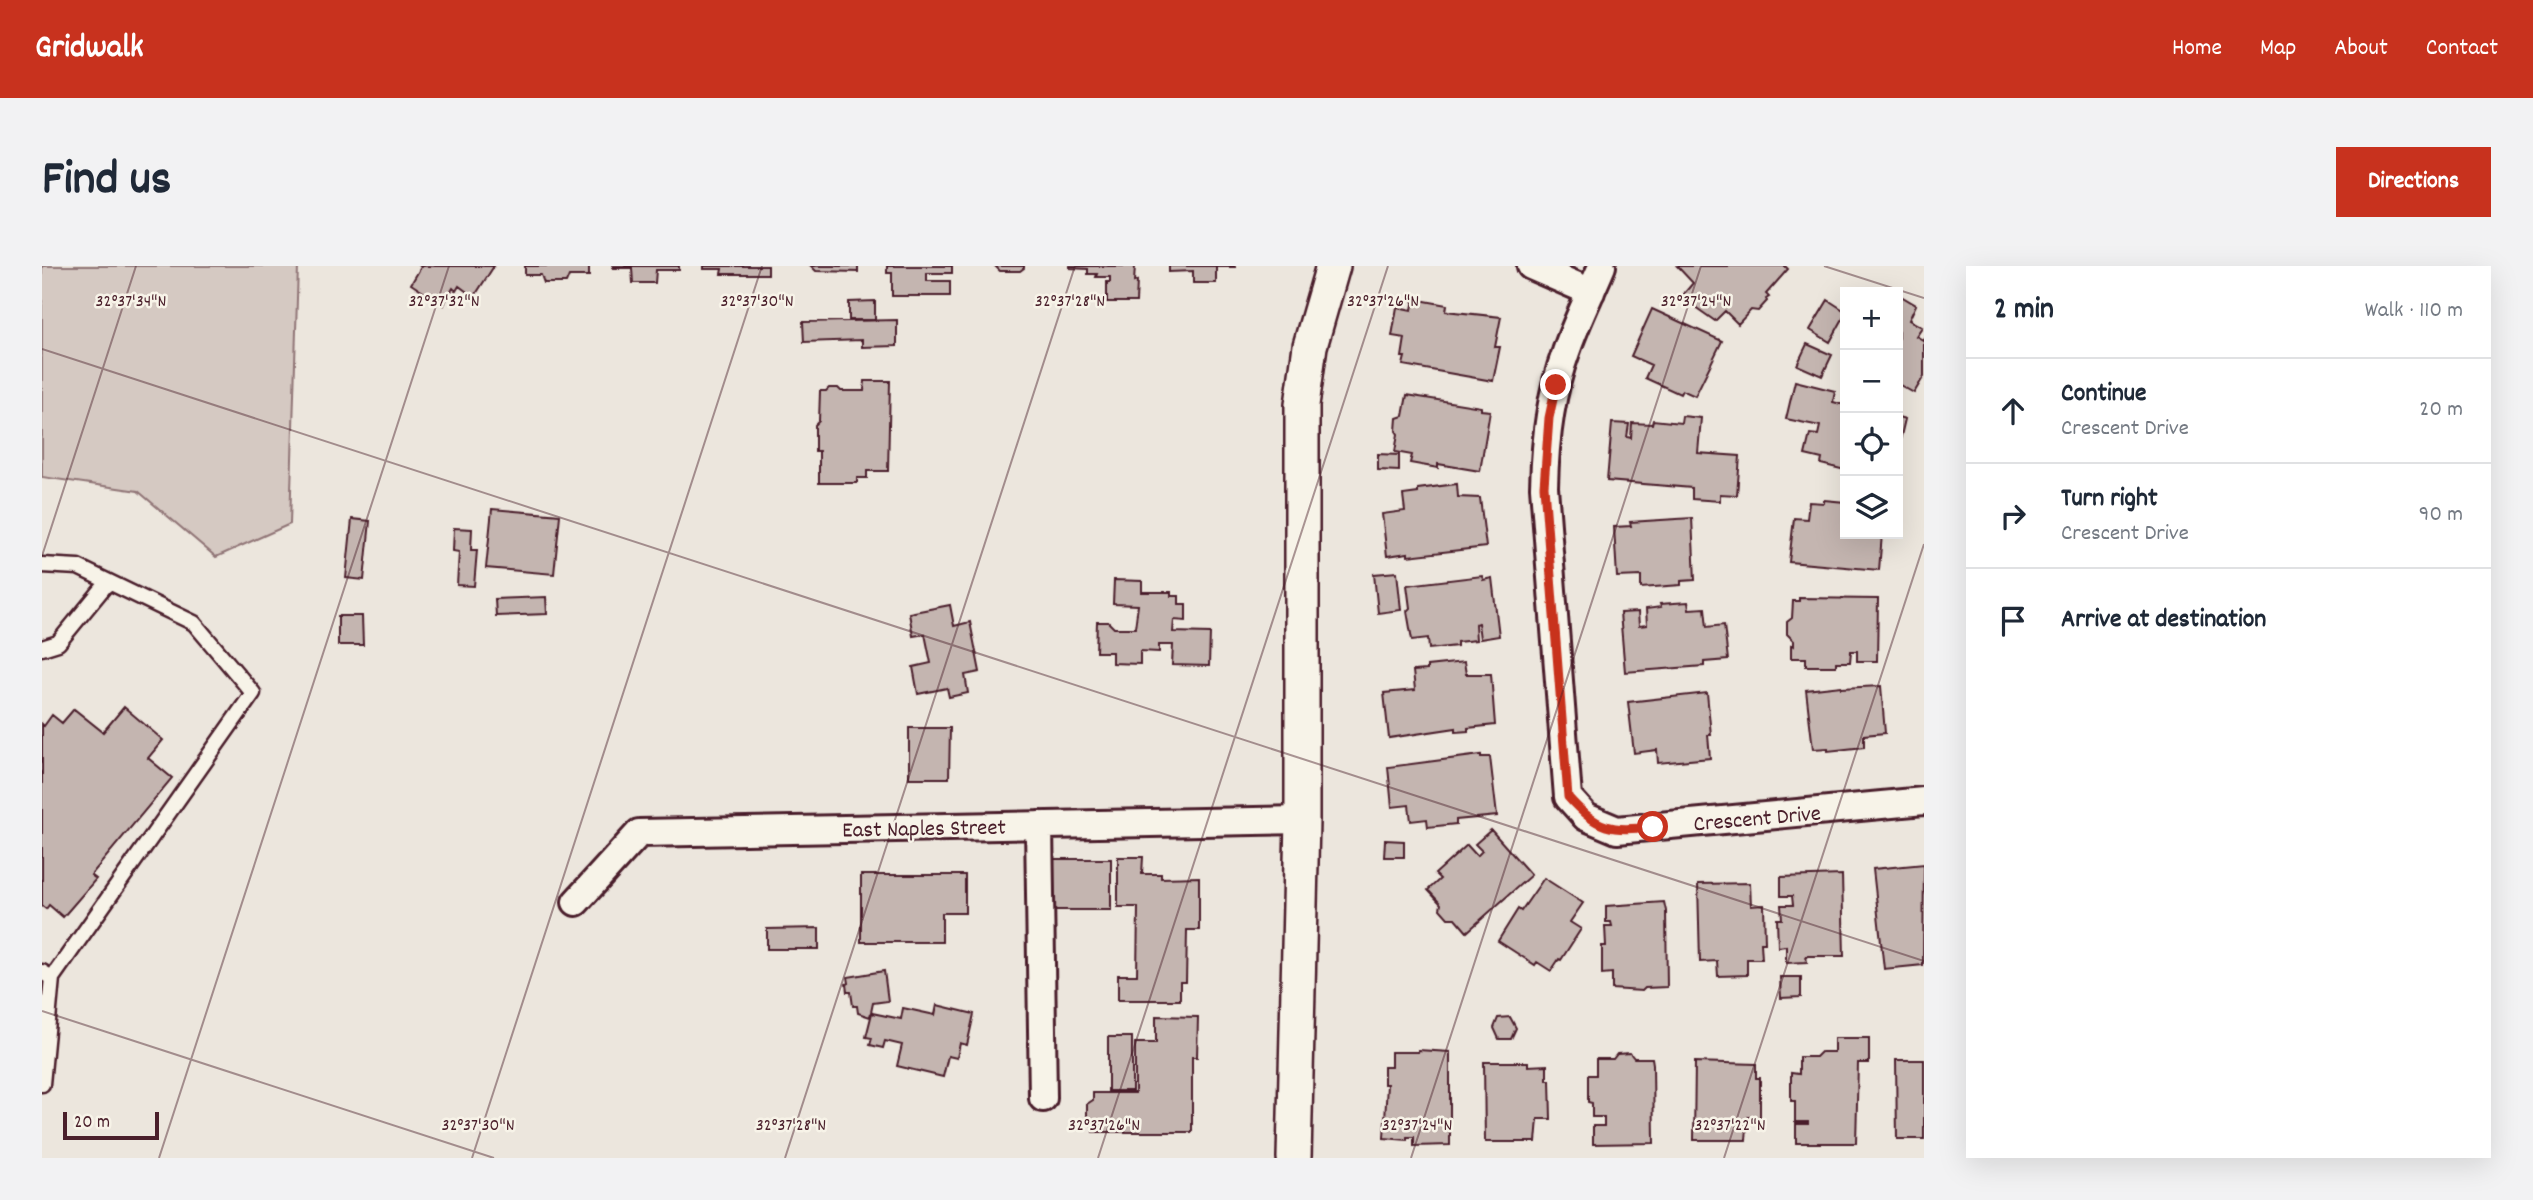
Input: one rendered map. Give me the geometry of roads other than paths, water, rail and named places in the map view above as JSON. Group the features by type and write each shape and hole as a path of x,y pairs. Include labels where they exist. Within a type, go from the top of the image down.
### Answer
{"street":[{"path":"1294,1158 1302,820 1302,405 1310,346 1333,266"},
{"path":"1531,266 1591,292"},
{"name":"Crescent Drive","path":"1602,266 1569,343 1556,385 1545,453 1546,510 1568,797 1586,817 1617,830 1924,801"},
{"name":"East Naples Street","path":"576,902 639,833 1302,820"},
{"path":"1039,825 1044,1098"}],"lane":[{"path":"42,565 78,567 194,623 253,693 47,975 42,1084"},
{"path":"42,648 58,643 108,582"}]}
